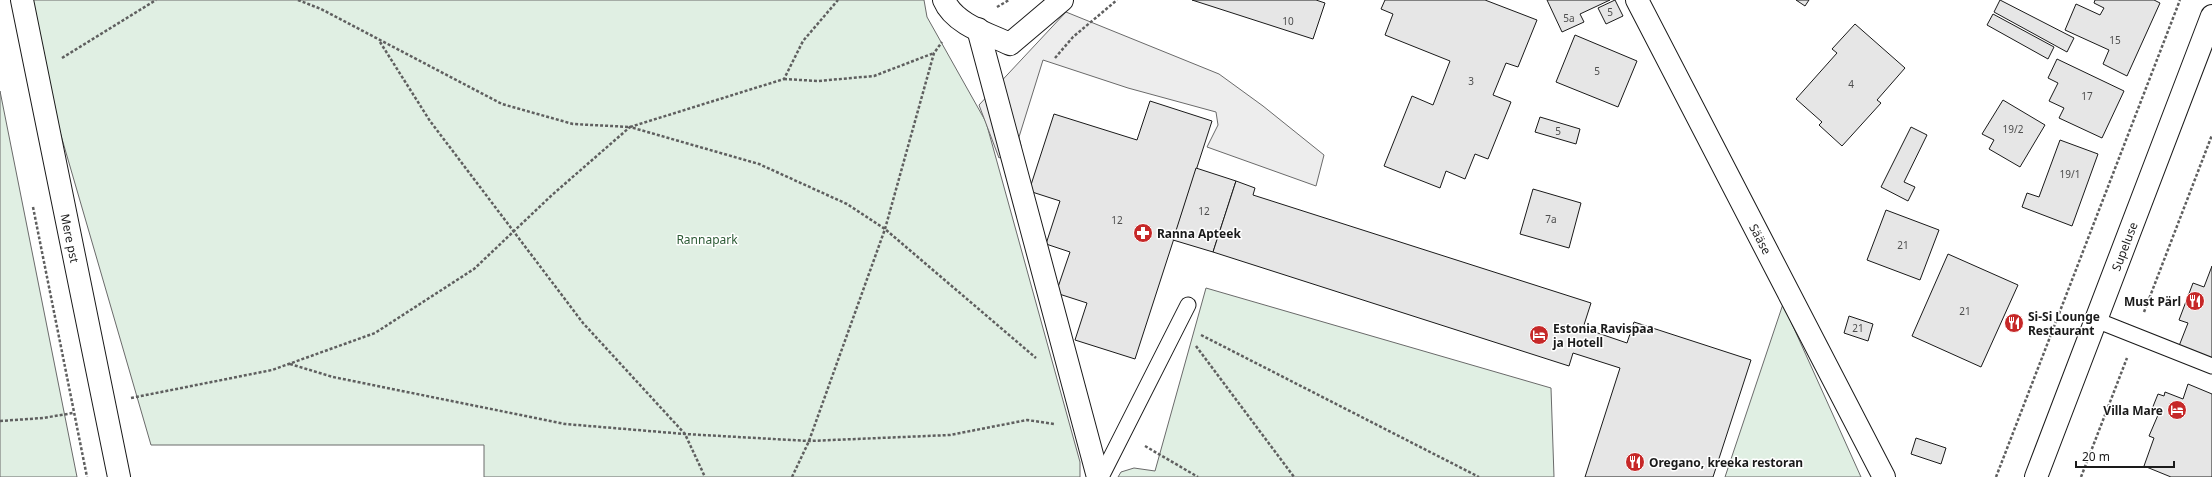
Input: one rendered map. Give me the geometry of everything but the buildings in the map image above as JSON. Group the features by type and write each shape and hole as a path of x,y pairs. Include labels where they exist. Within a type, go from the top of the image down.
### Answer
{"street":[{"name":"Mere pst","path":"22,0 119,477"},
{"path":"944,0 947,6 958,18 1010,44 1062,0"},
{"name":"Sääse","path":"1637,0 1884,477"},
{"name":"Supeluse","path":"2036,477 2212,16"},
{"path":"978,29 1098,477"}],"lane":[{"path":"1101,477 1188,305"},
{"path":"2096,320 2212,366"}],"path":[{"path":"61,58 156,0"},
{"path":"298,0 321,9 502,104 573,124 630,127 759,164 847,204 885,230 1039,361"},
{"path":"784,79 803,41 838,0"},
{"path":"1055,58 1073,37 1117,0"},
{"path":"1996,477 2180,0"},
{"path":"792,477 809,442 885,230 934,53 958,18"},
{"path":"379,40 430,122 583,323 685,434 705,477"},
{"path":"127,400 272,370 375,333 474,269 552,195 630,127 784,79 818,81 874,76 934,53"},
{"path":"2081,477 2212,135"},
{"path":"32,203 87,477"},
{"path":"1179,324 1294,477"},
{"path":"1179,324 1479,477"},
{"path":"289,364 333,377 565,424 685,434 809,442 950,435 1028,420 1085,428"},
{"path":"0,421 43,418 73,413"},
{"path":"1124,434 1198,477"}],"green space":[{"name":"Rannapark","path":"29,0 924,0 927,17 986,122 1080,462 1080,477 484,477 484,445 151,445 42,70"},
{"path":"0,91 77,477 0,477"},
{"path":"1206,288 1551,388 1554,477 1118,477 1121,472 1134,468 1155,471"},
{"path":"1783,304 1861,477 1725,477"}],"shaded area":[{"path":"1066,12 1219,74 1263,106 1324,155 1316,186 1207,147 1218,125 1216,112 1128,88 1043,60 1019,137 1021,146 999,158 979,105"}],"place":[{"name":"Ranna Apteek","path":"1143,233"},
{"name":"Must Pärl","path":"2195,301"},
{"name":"Si-Si Lounge Restaurant","path":"2014,323"},
{"name":"Estonia Ravispaa ja Hotell","path":"1539,335"},
{"name":"Villa Mare","path":"2177,410"},
{"name":"Oregano, kreeka restoran","path":"1635,462"}]}
